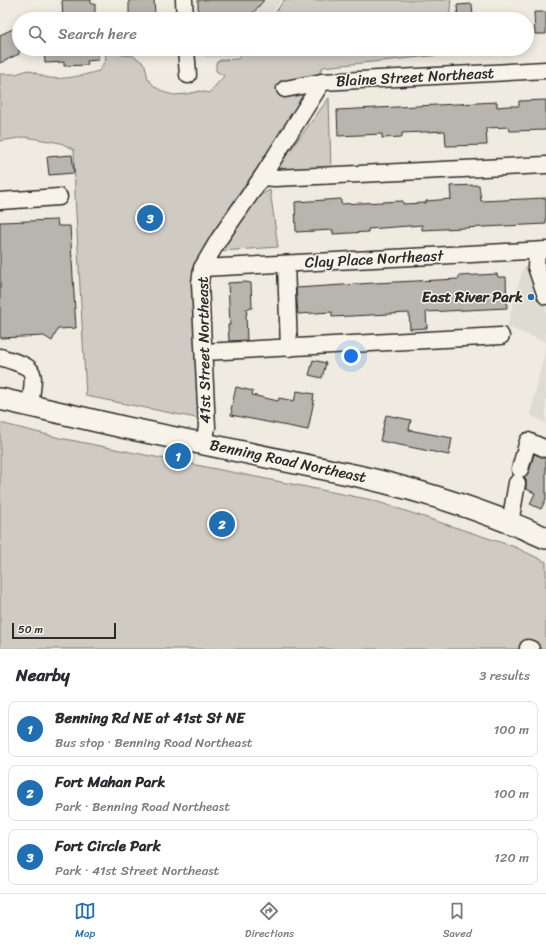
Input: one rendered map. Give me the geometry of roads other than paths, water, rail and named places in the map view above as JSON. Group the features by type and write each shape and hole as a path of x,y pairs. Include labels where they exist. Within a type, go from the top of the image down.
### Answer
{"main road":[{"name":"Benning Road Northeast","path":"0,399 127,428 396,485 447,500 546,538"}],"street":[{"path":"184,0 185,12"},
{"path":"187,56 188,75"},
{"name":"Blaine Street Northeast","path":"285,89 322,82 546,70"},
{"name":"41st Street Northeast","path":"204,444 207,427 200,282 202,268 219,239 262,177 322,82"},
{"path":"262,177 275,178 546,165"},
{"path":"0,201 59,197"},
{"path":"541,251 536,267 546,296"},
{"name":"Clay Place Northeast","path":"202,268 541,251"},
{"path":"286,264 289,348"},
{"path":"204,352 500,336"},
{"path":"0,357 25,365 32,370 33,378 30,406"},
{"path":"510,523 519,476 528,441 546,449"}],"place":[{"name":"Fort Circle Park","path":"150,218"},
{"name":"East River Park","path":"531,297"},
{"name":"Benning Rd NE at 41st St NE","path":"178,456"},
{"name":"Fort Mahan Park","path":"222,524"}]}
